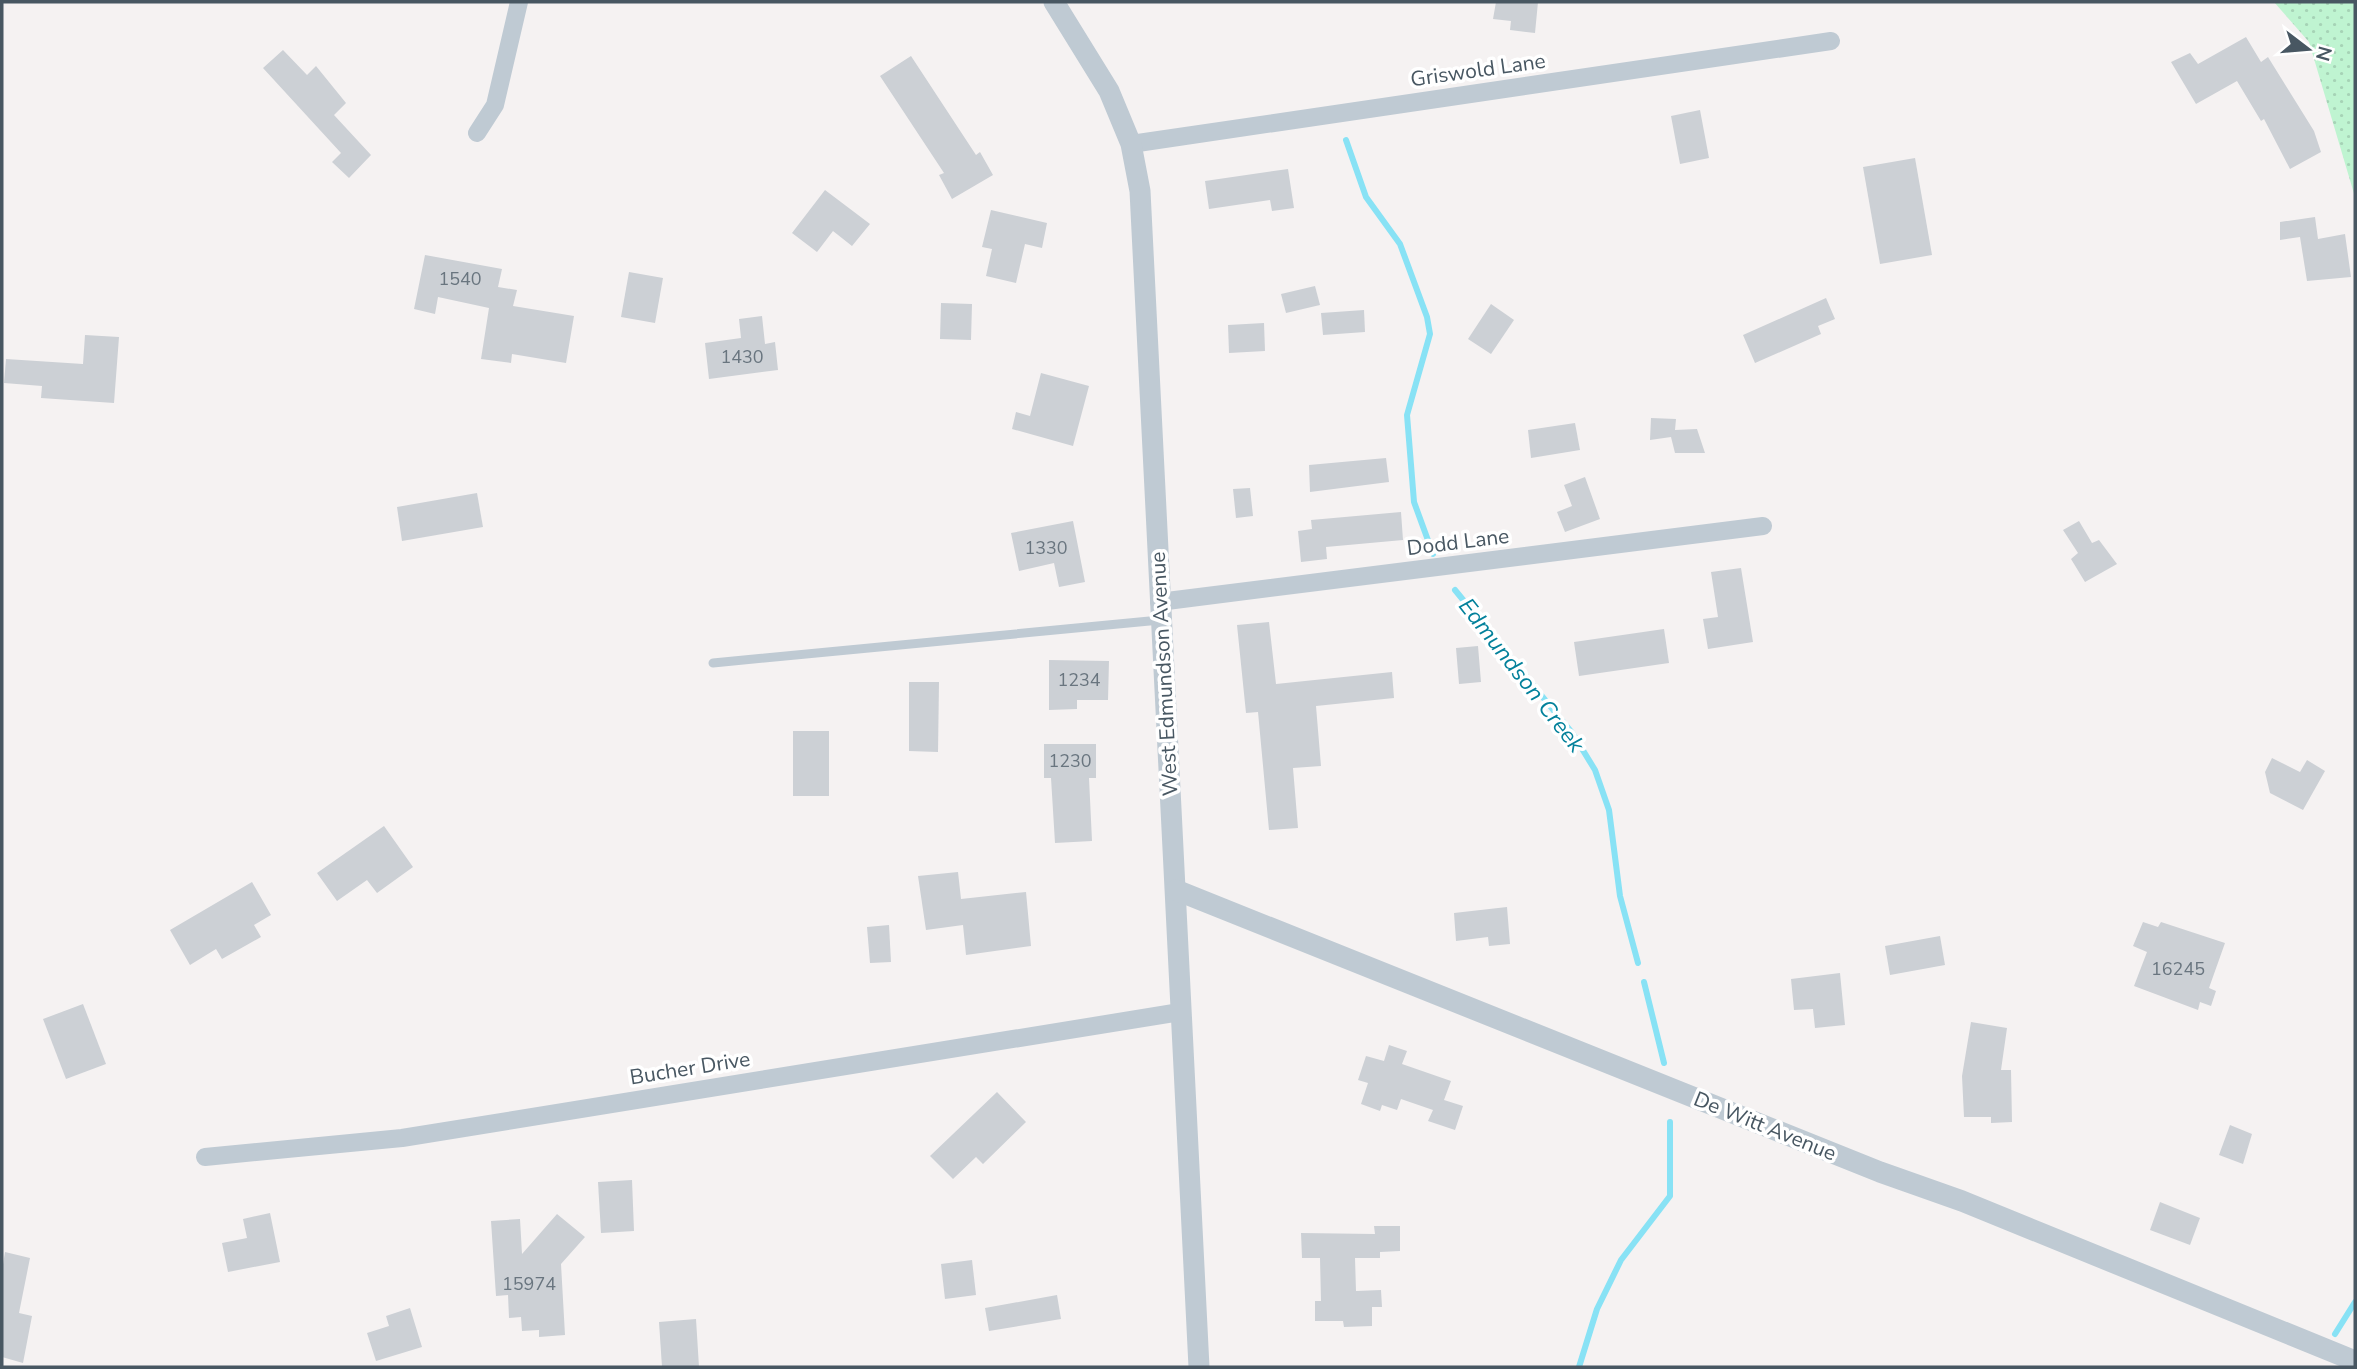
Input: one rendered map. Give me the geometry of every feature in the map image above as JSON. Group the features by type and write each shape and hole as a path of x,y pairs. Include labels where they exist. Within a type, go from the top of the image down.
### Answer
{"street":[{"path":"477,132 495,105 519,2"},
{"name":"West Edmundson Avenue","path":"1054,2 1110,91 1131,144 1140,191 1199,1367"},
{"name":"Griswold Lane","path":"1131,144 1831,41"},
{"name":"Dodd Lane","path":"1160,611 1763,526"},
{"name":"De Witt Avenue","path":"1176,890 1880,1172 1984,1209 2355,1361"},
{"name":"Bucher Drive","path":"205,1157 402,1138 1180,1012"}],"lane":[{"path":"713,663 1086,625 1160,611"}],"green space":[{"path":"2274,2 2355,2 2355,197 2309,42"}],"building":[{"path":"1496,2 1538,2 1535,33 1510,30 1511,21 1493,19"},
{"path":"2246,37 2261,62 2268,57 2314,131 2321,152 2290,169 2264,119 2261,121 2237,81 2196,104 2171,62 2190,53 2198,64"},
{"path":"283,50 307,75 316,66 346,103 334,115 371,155 349,178 332,162 341,153 263,68"},
{"path":"911,56 976,155 980,152 993,175 952,199 939,175 944,173 880,76"},
{"path":"1700,110 1709,158 1680,164 1671,116"},
{"path":"1915,158 1932,255 1880,264 1863,167"},
{"path":"1288,169 1294,208 1272,211 1270,200 1209,209 1205,181"},
{"path":"825,190 870,224 852,246 833,231 817,252 792,233"},
{"path":"991,210 1047,223 1042,248 1025,244 1016,283 986,276 992,249 982,247"},
{"path":"2315,217 2318,239 2345,234 2351,277 2307,281 2300,237 2280,240 2280,222"},
{"path":"425,255 502,269 498,287 517,290 513,306 574,316 566,363 512,354 511,363 481,359 489,308 438,297 435,314 414,309"},
{"path":"629,272 663,278 655,323 621,317"},
{"path":"1315,286 1320,305 1286,313 1281,294"},
{"path":"1826,298 1835,319 1818,326 1821,334 1755,363 1743,335"},
{"path":"941,303 972,304 971,340 940,339"},
{"path":"1491,304 1514,320 1491,354 1468,339"},
{"path":"1364,310 1365,332 1323,335 1321,313"},
{"path":"762,316 765,344 775,342 778,370 709,379 705,343 741,338 739,319"},
{"path":"1264,323 1265,351 1229,353 1228,325"},
{"path":"85,335 119,337 114,403 41,398 42,386 4,383 6,359 83,364"},
{"path":"1041,373 1089,386 1073,446 1012,429 1016,412 1030,416"},
{"path":"1651,418 1676,419 1675,430 1697,429 1705,453 1675,453 1671,437 1650,440"},
{"path":"1575,423 1580,450 1531,458 1528,430"},
{"path":"1386,458 1389,482 1310,492 1309,465"},
{"path":"1585,477 1600,519 1565,532 1557,512 1572,506 1564,485"},
{"path":"1250,488 1253,516 1236,518 1233,489"},
{"path":"477,493 483,527 402,541 397,507"},
{"path":"1401,512 1403,540 1326,547 1327,559 1301,562 1298,531 1312,529 1311,520"},
{"path":"1073,521 1085,582 1059,587 1054,563 1019,571 1011,533"},
{"path":"2079,521 2092,543 2099,540 2117,564 2085,582 2071,559 2078,553 2063,530"},
{"path":"1741,568 1753,642 1708,649 1703,619 1718,617 1711,572"},
{"path":"1269,622 1276,684 1392,672 1394,698 1316,706 1321,766 1293,768 1298,828 1269,830 1258,712 1246,713 1237,625"},
{"path":"1664,629 1669,663 1579,676 1574,642"},
{"path":"1478,646 1481,682 1459,684 1456,648"},
{"path":"1049,660 1109,661 1108,700 1077,700 1077,709 1049,710"},
{"path":"909,682 939,682 938,752 909,751"},
{"path":"793,731 829,731 829,796 793,796"},
{"path":"1044,744 1096,744 1096,778 1089,778 1092,841 1055,843 1051,778 1044,778"},
{"path":"2272,758 2300,772 2307,760 2325,771 2303,810 2270,793 2265,772"},
{"path":"384,826 413,867 377,893 367,880 337,901 317,873"},
{"path":"958,872 961,899 1026,892 1031,946 966,955 963,925 926,930 918,876"},
{"path":"252,882 271,915 254,925 261,937 222,959 216,949 190,965 170,930"},
{"path":"1507,907 1510,944 1489,946 1488,937 1456,941 1454,913"},
{"path":"2143,922 2158,927 2161,922 2225,943 2209,988 2216,991 2211,1006 2200,1002 2198,1010 2134,986 2147,952 2133,946"},
{"path":"889,925 891,962 870,963 867,927"},
{"path":"1940,936 1945,965 1890,975 1885,946"},
{"path":"1840,973 1845,1025 1815,1028 1813,1009 1794,1010 1791,979"},
{"path":"83,1004 106,1064 66,1079 43,1019"},
{"path":"1971,1022 2007,1028 2001,1070 2011,1070 2012,1122 1991,1123 1991,1117 1964,1117 1962,1076"},
{"path":"1389,1045 1407,1051 1402,1064 1451,1081 1444,1100 1463,1106 1455,1130 1428,1121 1433,1110 1401,1099 1397,1110 1382,1105 1380,1111 1361,1104 1368,1083 1358,1080 1366,1056 1384,1061"},
{"path":"997,1092 1026,1122 983,1164 976,1157 953,1179 930,1156"},
{"path":"2230,1125 2252,1134 2243,1164 2219,1155"},
{"path":"632,1180 634,1231 601,1233 598,1182"},
{"path":"2160,1202 2200,1218 2190,1245 2150,1230"},
{"path":"270,1213 280,1262 228,1272 222,1243 247,1238 243,1219"},
{"path":"557,1214 585,1237 561,1264 565,1335 539,1337 539,1330 522,1331 521,1317 509,1318 508,1295 496,1296 491,1221 520,1219 522,1254"},
{"path":"1374,1226 1400,1226 1400,1251 1380,1252 1380,1258 1355,1258 1356,1291 1381,1290 1382,1307 1372,1307 1372,1326 1344,1327 1343,1321 1315,1321 1315,1301 1321,1301 1320,1258 1302,1258 1301,1233 1375,1234"},
{"path":"5,1252 30,1258 19,1313 32,1316 23,1363 2,1357 2,1271"},
{"path":"972,1260 976,1295 945,1299 941,1264"},
{"path":"1057,1295 1061,1319 989,1331 985,1308"},
{"path":"410,1308 422,1347 376,1361 367,1333 389,1326 386,1316"},
{"path":"696,1319 699,1367 662,1367 659,1322"}],"waterway":[{"name":"Edmundson Creek","path":"1346,140 1366,197 1400,244 1427,317 1430,334 1407,415 1414,502 1433,554"},
{"name":"Edmundson Creek","path":"1455,590 1573,734 1595,770 1609,810 1620,896 1638,963"},
{"name":"Edmundson Creek","path":"1644,982 1664,1063"},
{"name":"Edmundson Creek","path":"1579,1367 1597,1309 1621,1260 1670,1196 1670,1122"},
{"path":"2335,1334 2355,1302"}]}
